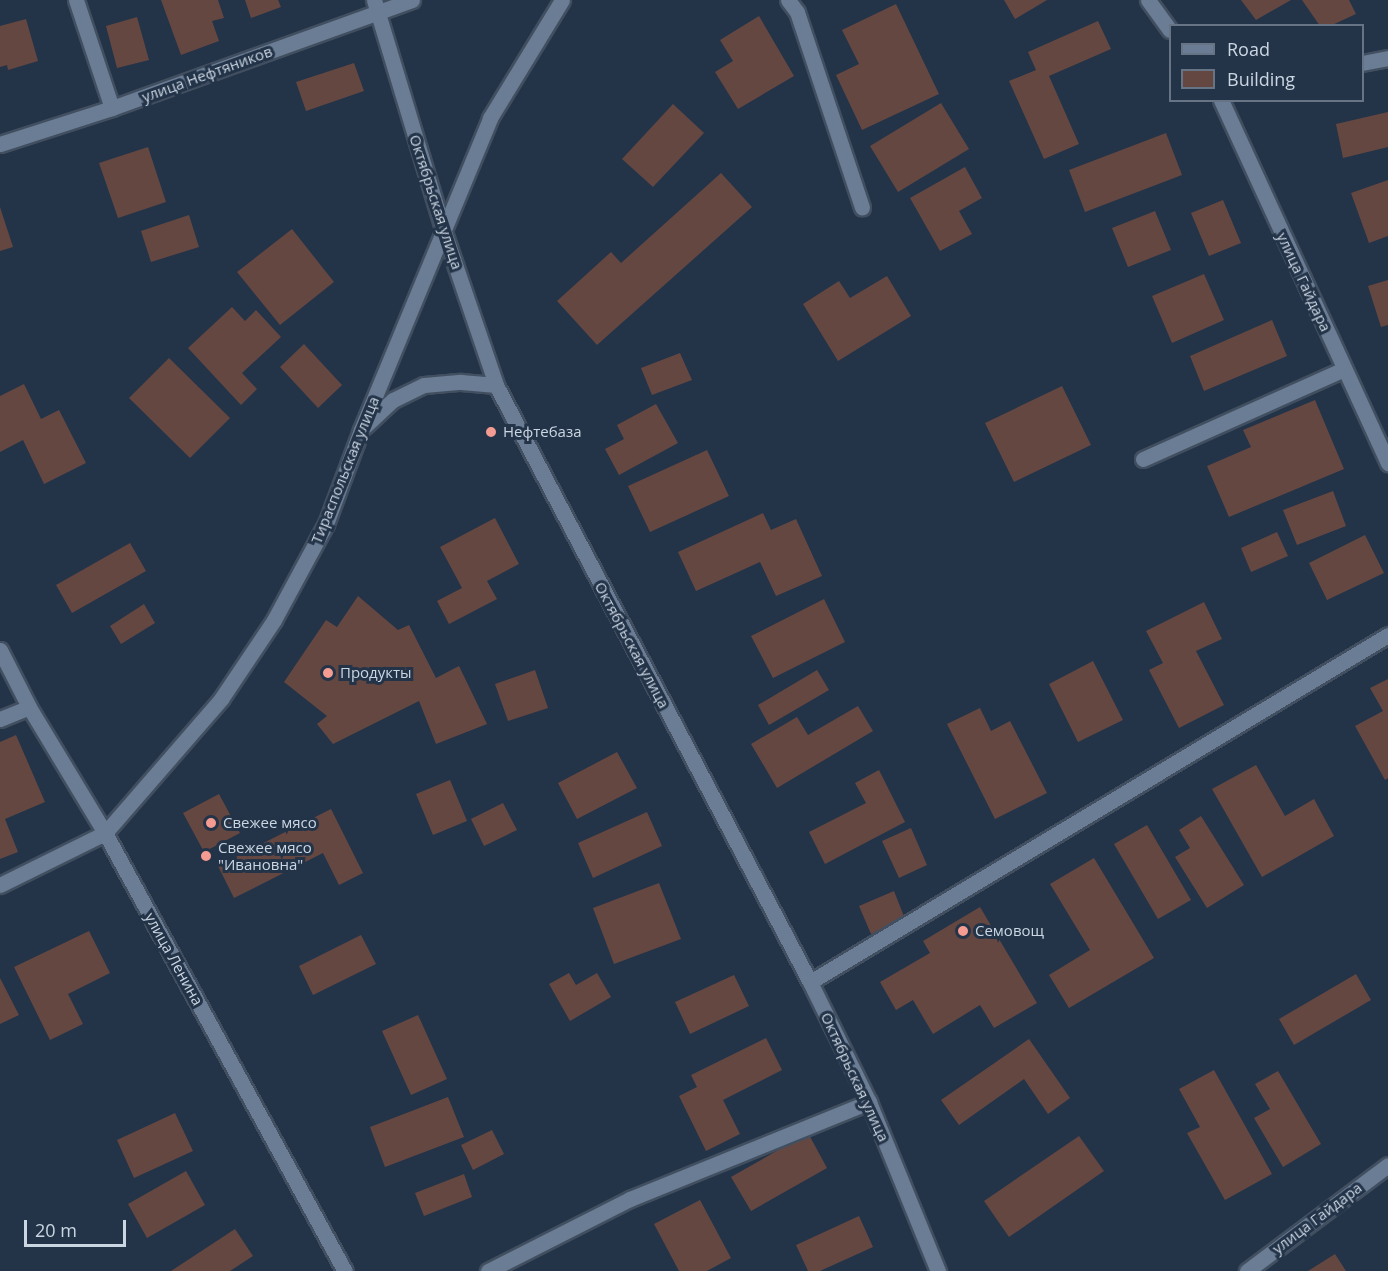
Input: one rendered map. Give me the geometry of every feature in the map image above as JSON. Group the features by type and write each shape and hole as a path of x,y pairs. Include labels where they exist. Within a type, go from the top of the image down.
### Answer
{"street":[{"path":"76,0 112,108"},
{"name":"улица Нефтяников","path":"0,144 112,108 375,6 412,0"},
{"name":"Тираспольская улица","path":"0,885 105,833 220,699 274,620 326,524 361,430 490,118 562,0"},
{"path":"788,0 797,12 862,207"},
{"path":"1148,0 1169,29"},
{"name":"Октябрьская улица","path":"375,6 444,232 496,385 810,982 868,1102 938,1271"},
{"path":"1364,63 1388,58"},
{"name":"улица Гайдара","path":"1222,102 1388,463"},
{"path":"1143,459 1344,369"},
{"path":"361,430 393,400 424,385 461,382 496,385"},
{"path":"810,982 1388,635"},
{"name":"улица Ленина","path":"0,650 29,707 105,833 345,1271"},
{"path":"0,719 29,707"},
{"path":"488,1271 630,1198 868,1102"},
{"name":"улица Гайдара","path":"1247,1271 1388,1165"}],"building":[{"path":"161,0 218,0 224,18 212,21 219,41 181,55"},
{"path":"245,0 278,0 281,7 251,18"},
{"path":"1004,0 1047,0 1015,19"},
{"path":"1241,0 1291,0 1256,20"},
{"path":"1302,0 1349,0 1356,14 1334,24 1319,24"},
{"path":"896,4 939,94 862,130 836,75 859,64 842,30"},
{"path":"759,16 794,76 738,109 715,72 733,61 720,40"},
{"path":"137,17 149,60 117,68 106,26"},
{"path":"26,19 38,61 8,70 7,65 0,67 0,26"},
{"path":"1098,21 1111,49 1049,76 1079,144 1044,159 1009,81 1036,70 1028,52"},
{"path":"354,63 364,91 306,111 296,82"},
{"path":"941,103 969,149 898,192 870,146"},
{"path":"673,104 704,133 653,187 622,159"},
{"path":"1388,112 1388,147 1343,158 1336,124"},
{"path":"1166,133 1182,175 1085,212 1069,170"},
{"path":"148,147 166,202 118,218 99,163"},
{"path":"965,167 982,198 959,211 972,234 940,251 910,198"},
{"path":"721,173 752,207 597,345 557,301 611,252 621,263"},
{"path":"1388,180 1388,236 1369,243 1351,193"},
{"path":"1223,200 1241,243 1209,256 1191,213"},
{"path":"0,207 13,247 0,251"},
{"path":"1155,211 1171,250 1128,267 1112,228"},
{"path":"189,215 199,247 151,262 141,231"},
{"path":"292,229 334,282 280,325 237,272"},
{"path":"1204,274 1224,320 1172,343 1152,296"},
{"path":"887,276 911,316 838,361 803,304 839,281 850,298"},
{"path":"1388,280 1388,325 1381,327 1368,286"},
{"path":"232,307 245,321 256,310 281,337 242,373 257,389 241,405 188,348"},
{"path":"1272,320 1287,356 1204,391 1190,356"},
{"path":"304,344 342,385 318,408 280,367"},
{"path":"680,353 692,380 652,395 641,368"},
{"path":"169,358 230,418 190,458 129,398"},
{"path":"24,384 41,419 59,410 86,463 44,484 23,440 0,452 0,396"},
{"path":"1062,386 1091,445 1014,482 985,423"},
{"path":"1315,400 1344,469 1229,517 1207,466 1251,447 1243,430"},
{"path":"656,404 678,443 619,475 605,449 624,439 617,425"},
{"path":"707,450 729,496 650,532 628,486"},
{"path":"1333,491 1346,526 1297,545 1283,510"},
{"path":"763,513 771,530 796,519 822,576 776,596 760,562 696,591 678,552"},
{"path":"495,518 519,564 487,581 497,599 449,624 437,601 462,588 440,547"},
{"path":"1277,532 1288,556 1251,572 1241,548"},
{"path":"1365,535 1384,573 1327,600 1309,563"},
{"path":"130,543 146,571 72,613 56,585"},
{"path":"358,596 398,630 409,625 436,678 459,666 487,724 436,744 419,701 333,744 317,724 327,716 284,682 326,620 337,627"},
{"path":"824,599 845,642 773,678 751,636"},
{"path":"1204,602 1222,639 1196,651 1224,705 1179,728 1149,670 1163,663 1146,631"},
{"path":"144,604 155,623 121,644 110,626"},
{"path":"1093,661 1123,720 1078,742 1049,684"},
{"path":"535,670 548,708 508,721 495,684"},
{"path":"817,670 829,690 769,725 758,705"},
{"path":"1388,679 1388,778 1385,780 1355,726 1383,711 1370,688"},
{"path":"858,706 873,731 777,788 751,744 797,717 808,735"},
{"path":"980,708 991,731 1010,721 1047,793 995,819 947,724"},
{"path":"16,735 45,802 5,819 18,852 0,859 0,742"},
{"path":"617,752 637,788 577,819 558,783"},
{"path":"1256,765 1285,816 1314,799 1334,836 1262,877 1212,789"},
{"path":"879,770 905,822 825,864 809,832 866,803 855,783"},
{"path":"450,780 467,821 433,835 416,794"},
{"name":"Свежее мясо","path":"219,794 240,833 204,852 183,813"},
{"path":"503,803 517,830 484,846 471,819"},
{"path":"331,809 363,873 339,885 323,853 234,898 218,866"},
{"path":"647,812 662,846 593,878 578,843"},
{"path":"1201,816 1244,885 1207,908 1175,857 1190,848 1179,830"},
{"path":"1147,825 1191,900 1158,919 1114,844"},
{"path":"911,828 927,865 899,878 882,841"},
{"path":"1094,858 1154,958 1069,1008 1049,975 1090,950 1050,884"},
{"path":"659,883 681,939 614,964 593,908"},
{"path":"894,891 905,919 871,934 859,906"},
{"path":"980,907 1037,1003 994,1028 980,1005 933,1034 913,1000 896,1010 880,982 930,953 923,941"},
{"path":"89,931 110,973 68,994 83,1024 50,1040 14,967"},
{"path":"361,935 376,964 313,995 299,966"},
{"path":"569,973 576,985 597,973 611,997 570,1021 549,984"},
{"path":"1356,974 1371,1000 1294,1045 1279,1019"},
{"path":"734,975 749,1006 690,1034 675,1002"},
{"path":"0,978 19,1015 0,1024"},
{"path":"418,1015 447,1079 411,1095 382,1031"},
{"path":"766,1038 782,1070 723,1100 740,1134 706,1151 679,1096 697,1087 691,1075"},
{"path":"1029,1039 1070,1098 1048,1114 1024,1079 959,1125 941,1100"},
{"path":"1214,1070 1272,1174 1225,1200 1187,1133 1200,1127 1179,1089"},
{"path":"1278,1071 1321,1144 1283,1167 1254,1118 1270,1109 1255,1084"},
{"path":"448,1097 464,1137 385,1167 370,1127"},
{"path":"175,1113 193,1151 134,1178 117,1140"},
{"path":"492,1130 504,1154 473,1170 461,1145"},
{"path":"808,1133 827,1168 751,1211 731,1177"},
{"path":"1079,1136 1104,1171 1009,1237 984,1201"},
{"path":"186,1171 205,1205 147,1238 128,1204"},
{"path":"464,1174 472,1197 424,1216 415,1193"},
{"path":"700,1200 731,1258 707,1271 679,1271 654,1224"},
{"path":"859,1216 873,1247 820,1271 808,1271 796,1245"},
{"path":"235,1229 253,1256 230,1271 171,1271"},
{"path":"1335,1254 1346,1271 1308,1271"}],"place":[{"name":"Нефтебаза","path":"491,432"},
{"name":"Продукты","path":"328,673"},
{"name":"Свежее мясо","path":"211,823"},
{"name":"Свежее мясо \"Ивановна\"","path":"206,856"},
{"name":"Семовощ","path":"963,931"}]}
